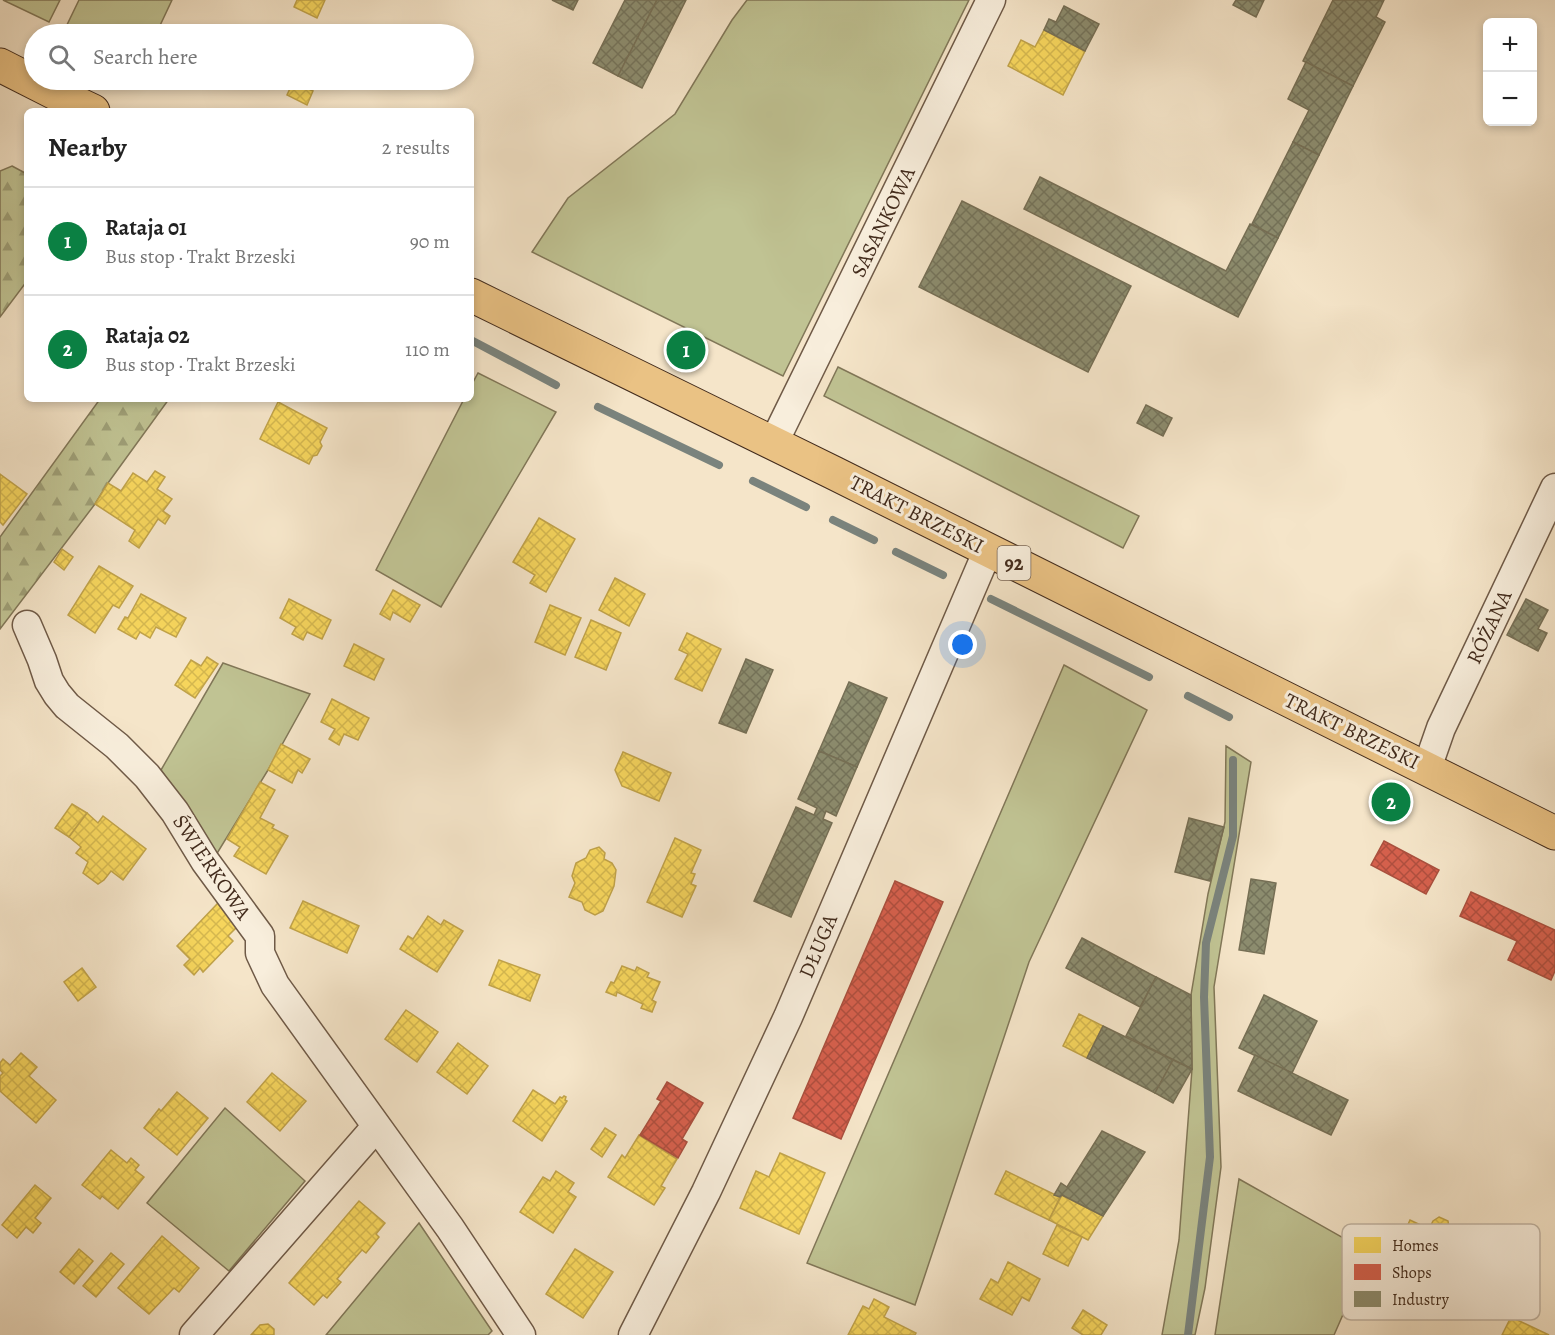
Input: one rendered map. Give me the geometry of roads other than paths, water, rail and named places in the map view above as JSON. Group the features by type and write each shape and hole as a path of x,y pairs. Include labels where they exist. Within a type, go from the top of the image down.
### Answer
{"main road":[{"path":"0,65 24,77"},
{"path":"49,90 87,108"},
{"name":"TRAKT BRZESKI","path":"474,296 1555,833"}],"street":[{"name":"SASANKOWA","path":"773,444 991,0"},
{"name":"RÓŻANA","path":"1427,768 1441,728 1555,488"},
{"name":"DŁUGA","path":"633,1335 706,1192 788,1017 988,550"},
{"name":"ŚWIERKOWA","path":"27,625 49,681 57,694 66,706 117,746 147,776 175,812 205,861 260,936 260,953 275,985 450,1228 521,1335"},
{"path":"194,1335 376,1127"}],"waterway":[{"path":"474,342 556,385"},
{"path":"598,407 719,465"},
{"path":"753,481 806,507"},
{"path":"833,520 874,540"},
{"path":"896,552 943,575"},
{"path":"991,599 1149,677"},
{"path":"1188,696 1229,717"},
{"path":"1188,1335 1210,1157 1204,997 1206,943 1233,836 1233,760"}],"place":[{"name":"Rataja 01","path":"686,350"},
{"name":"Rataja 02","path":"1391,802"}]}
